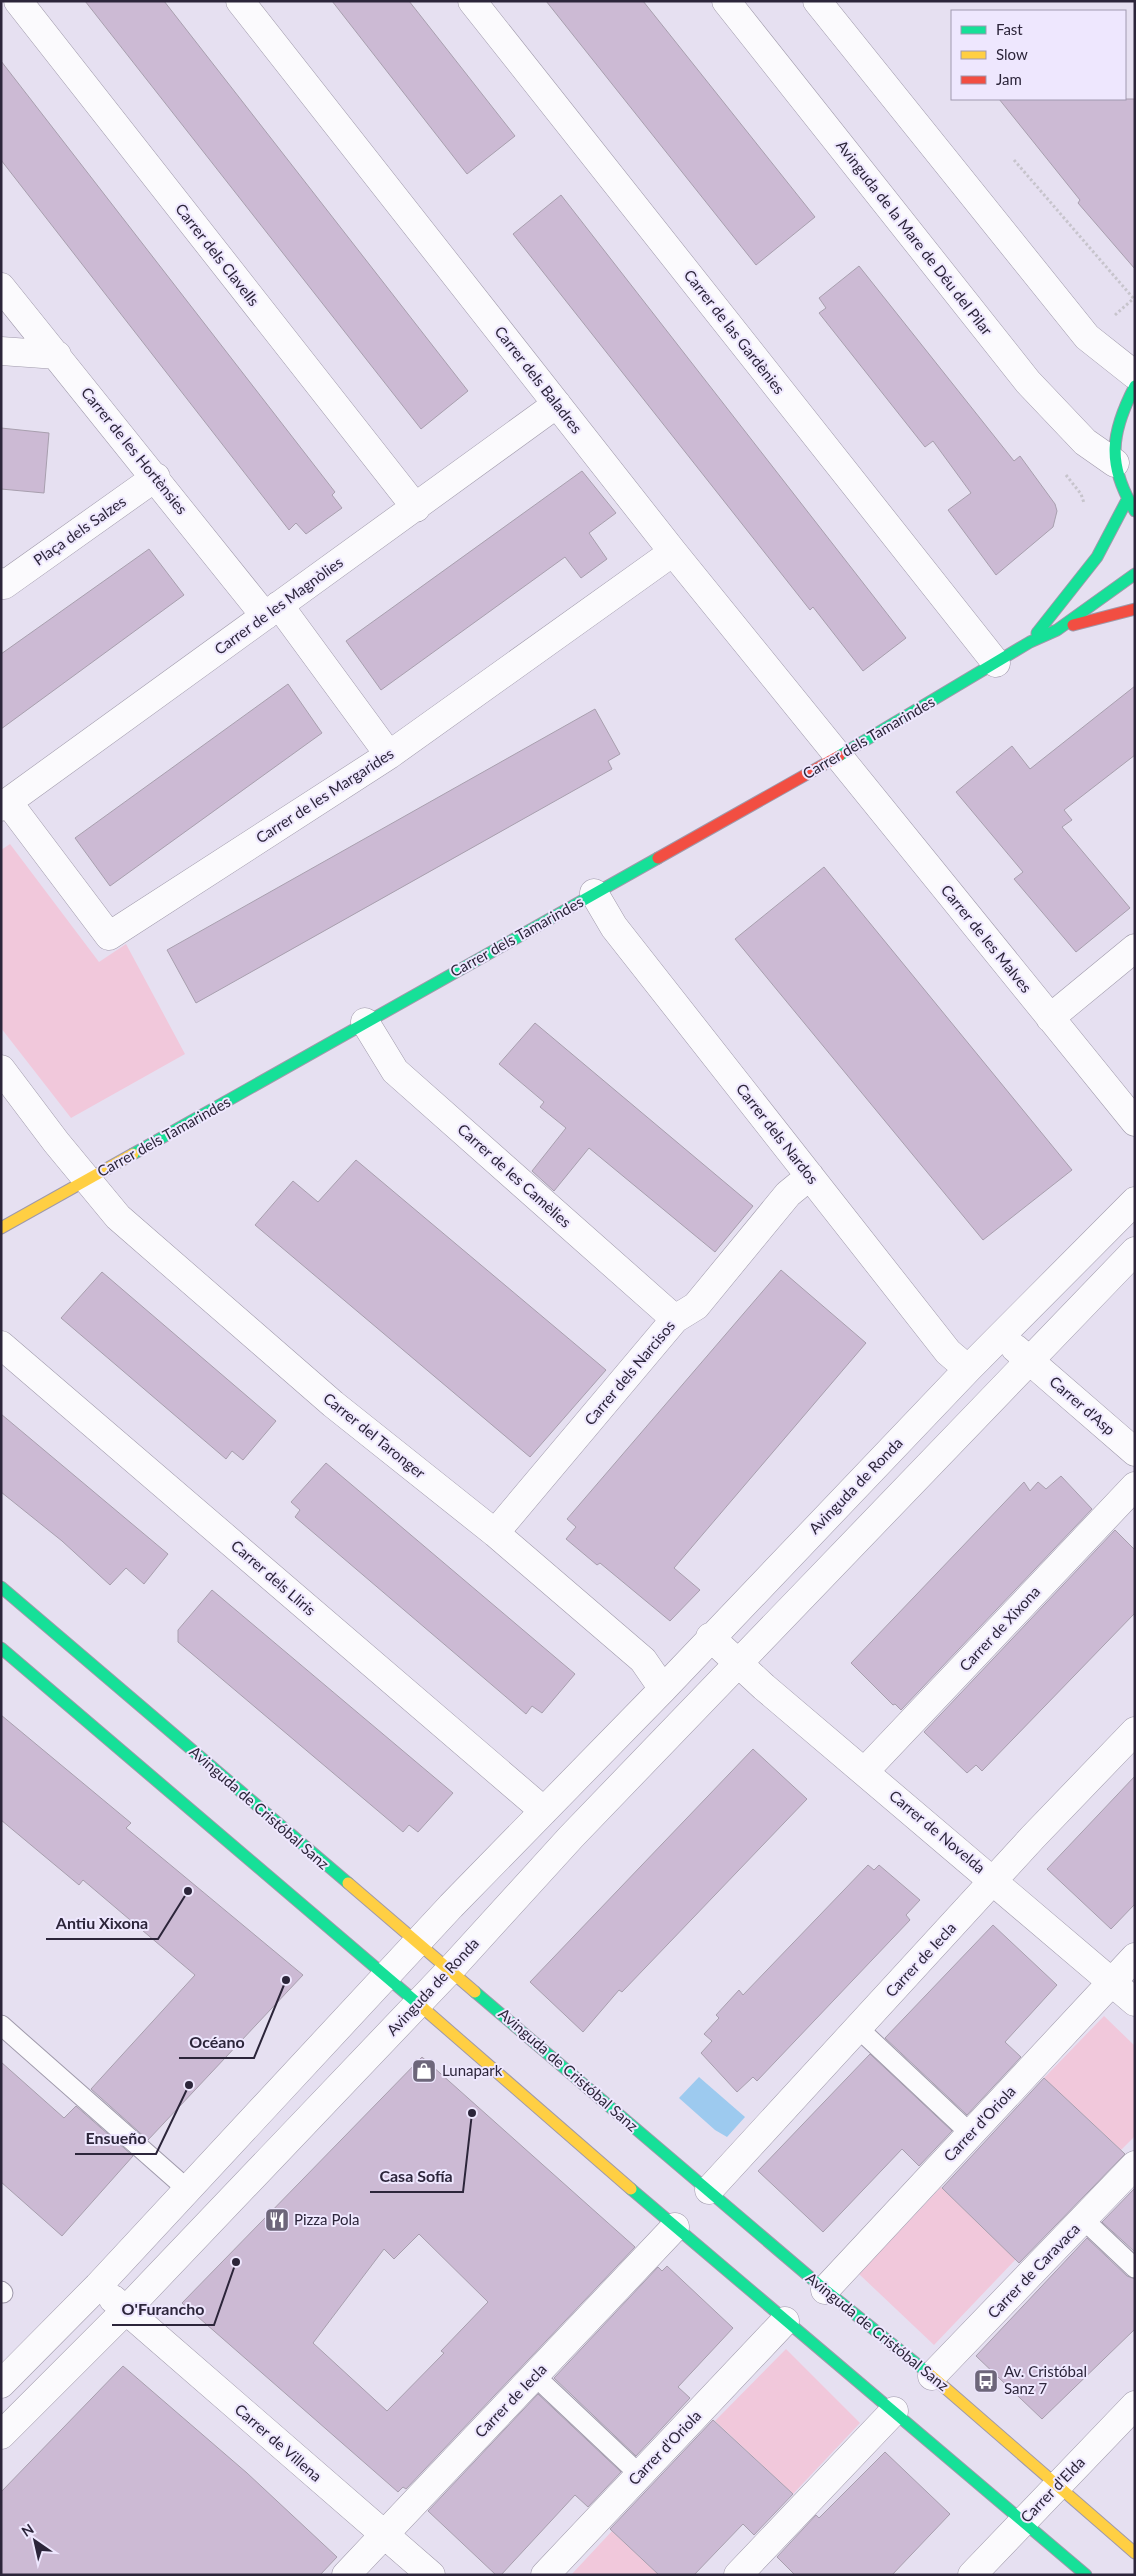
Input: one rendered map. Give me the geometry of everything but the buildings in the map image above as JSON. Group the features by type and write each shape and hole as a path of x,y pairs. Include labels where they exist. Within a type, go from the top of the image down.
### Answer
{"street":[{"name":"Carrer dels Clavells","path":"18,1 416,508"},
{"name":"Carrer dels Baladres","path":"240,1 673,552 838,757"},
{"name":"Carrer de las Gardènies","path":"472,1 996,663"},
{"name":"Avinguda de la Mare de Déu del Pilar","path":"726,1 1028,382 1085,442 1115,462"},
{"path":"817,1 1087,337 1135,375"},
{"name":"Carrer de les Hortènsies","path":"1,287 156,477 272,611 389,756"},
{"path":"1,351 58,355"},
{"path":"1135,386 1118,418 1115,462 1127,500 1135,510"},
{"name":"Carrer de les Magnòlies","path":"5,805 557,404"},
{"name":"Plaça dels Salzes","path":"2,585 156,477"},
{"name":"Carrer dels Tamarindes","path":"1030,642 1097,558 1127,500"},
{"name":"Carrer de les Margarides","path":"5,805 109,936 389,756 673,552"},
{"name":"Carrer dels Tamarindes","path":"1057,630 1135,574"},
{"name":"Carrer dels Tamarindes","path":"1,1228 838,757 1030,642 1057,630 1135,609"},
{"name":"Carrer de les Malves","path":"838,757 1135,1122"},
{"name":"Carrer dels Nardos","path":"594,893 614,927 948,1352 968,1369"},
{"path":"1050,1018 1135,948"},
{"name":"Carrer de les Camèlies","path":"365,1022 395,1071 675,1319"},
{"name":"Carrer del Taronger","path":"1,1068 86,1180 118,1217 333,1404 495,1533 643,1660 663,1689"},
{"name":"Carrer dels Narcisos","path":"495,1533 675,1319 696,1306 788,1194 810,1176"},
{"name":"Avinguda de Ronda","path":"1,2384 98,2286 387,1976 663,1689 710,1637 1001,1335 1135,1201"},
{"name":"Avinguda de Ronda","path":"1,2434 125,2311 450,1970 571,1837 1135,1251"},
{"path":"1001,1335 1029,1360"},
{"name":"Carrer dels Lliris","path":"1,1345 544,1811"},
{"name":"Carrer d'Asp","path":"1029,1360 1135,1452"},
{"name":"Carrer de Xixona","path":"865,1771 1135,1486"},
{"name":"Avinguda de Cristóbal Sanz","path":"1,1587 824,2290 932,2376 1135,2553"},
{"path":"710,1637 740,1663"},
{"path":"1,1648 387,1976 417,2004 785,2321 894,2411 1086,2575"},
{"name":"Carrer de Novelda","path":"740,1663 764,1687 994,1880 1135,2002"},
{"name":"Carrer de Iecla","path":"709,2190 994,1880 1135,1731"},
{"name":"Carrer d'Oriola","path":"824,2290 972,2134 1135,1957"},
{"name":"Carrer de Caravaca","path":"932,2376 1135,2166"},
{"name":"Carrer de Iecla","path":"346,2575 675,2227"},
{"path":"98,2286 125,2311"},
{"name":"Carrer de Villena","path":"125,2311 431,2575"},
{"name":"Carrer d'Oriola","path":"545,2575 785,2321"},
{"name":"Carrer d'Elda","path":"972,2575 1135,2405"},
{"path":"738,2575 894,2411"}],"lane":[{"path":"1,2025 187,2189"},
{"path":"858,2028 972,2134"},
{"path":"1083,2219 1135,2268"},
{"path":"535,2376 639,2474"}],"path":[{"path":"1014,160 1135,300"}],"shaded area":[{"path":"10,844 99,962 126,944 185,1054 71,1118 1,1028 1,850"},
{"path":"1104,2016 1135,2046 1135,2136 1121,2150 1044,2078"},
{"path":"941,2187 1016,2259 934,2345 859,2274"},
{"path":"786,2349 860,2423 793,2494 715,2421"},
{"path":"612,2531 659,2575 571,2575"}],"water":[{"path":"699,2077 745,2117 727,2137 715,2130 679,2098"}],"traffic: fast":[{"path":"1135,386 1121,418 1115,448 1119,478 1135,511"},
{"path":"1037,633 1097,557 1127,500"},
{"path":"839,756 1030,642 1057,630 1135,574"},
{"path":"133,1154 658,858"},
{"path":"1,1587 348,1883"},
{"path":"1,1648 423,2008"},
{"path":"475,1992 825,2290 928,2373"},
{"path":"631,2189 1086,2575"}],"traffic: slow":[{"path":"1,1228 133,1154"},
{"path":"348,1883 475,1992"},
{"path":"423,2008 631,2189"},
{"path":"928,2373 1135,2553"}],"traffic: jam":[{"path":"1073,625 1135,609"},
{"path":"658,858 839,756"}],"place":[{"name":"Antiu Xixona","path":"188,1891"},
{"name":"Océano","path":"286,1980"},
{"name":"Lunapark","path":"424,2071"},
{"name":"Ensueño","path":"189,2085"},
{"name":"Casa Sofía","path":"472,2113"},
{"name":"Pizza Pola","path":"277,2220"},
{"name":"O'Furancho","path":"236,2262"},
{"name":"Av. Cristóbal Sanz 7","path":"986,2381"}]}
